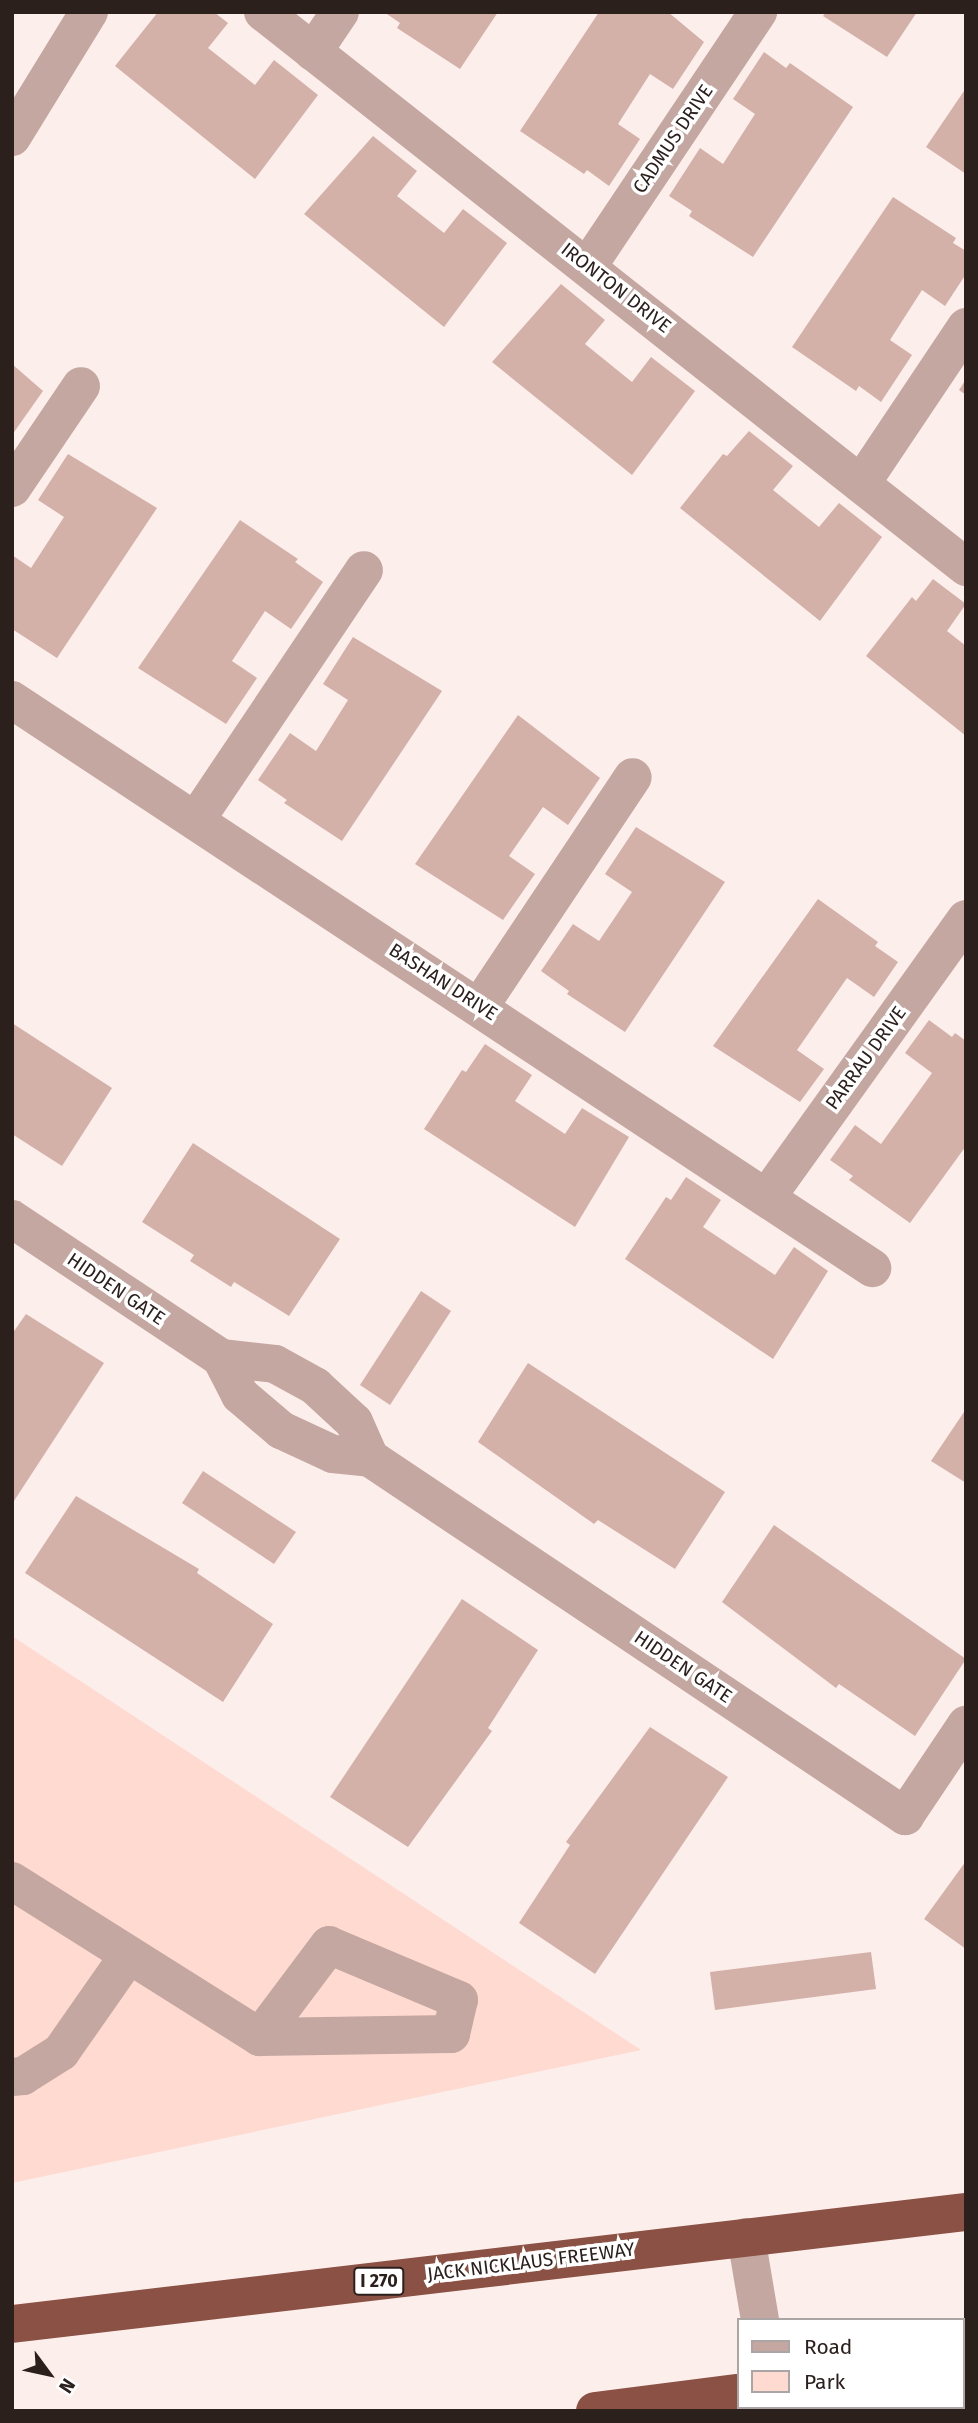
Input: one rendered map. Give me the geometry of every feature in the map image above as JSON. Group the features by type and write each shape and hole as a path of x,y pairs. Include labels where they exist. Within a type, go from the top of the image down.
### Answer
{"highway":[{"name":"JACK NICKLAUS FREEWAY","path":"12,2324 966,2211"},
{"path":"595,2411 736,2393"}],"street":[{"path":"12,137 89,12"},
{"name":"IRONTON DRIVE","path":"263,12 966,567"},
{"path":"313,52 340,12"},
{"name":"CADMUS DRIVE","path":"588,266 758,12"},
{"path":"861,484 966,327"},
{"path":"12,488 81,386"},
{"path":"196,820 364,570"},
{"name":"BASHAN DRIVE","path":"12,700 480,1006 873,1268"},
{"path":"480,1006 633,776"},
{"name":"PARRAU DRIVE","path":"767,1197 966,919"},
{"name":"HIDDEN GATE","path":"12,1219 221,1358 275,1364 315,1385 354,1422 370,1458"},
{"name":"HIDDEN GATE","path":"221,1358 240,1395 281,1430 333,1454 370,1458 905,1816 966,1725"},
{"path":"12,1881 260,2037"},
{"path":"12,2077 23,2076 61,2052 128,1956"},
{"path":"746,2237 760,2318"}],"green space":[{"path":"12,1636 641,2050 12,2183"}],"building":[{"path":"158,12 214,12 228,23 208,48 255,85 274,60 318,95 255,179 115,66"},
{"path":"384,12 498,12 460,69 397,28 400,23"},
{"path":"599,12 668,12 704,42 673,89 650,74 618,124 640,139 609,186 587,170 584,174 520,131"},
{"path":"826,12 917,12 887,57 823,16"},
{"path":"764,52 786,68 790,63 853,107 753,257 689,216 692,211 669,196 700,148 723,164 755,114 733,99"},
{"path":"966,88 966,174 926,147"},
{"path":"373,136 417,171 397,196 444,233 463,209 507,243 444,327 304,214"},
{"path":"893,197 956,238 953,243 966,251 966,274 945,306 922,290 890,340 912,355 881,402 859,386 856,391 792,347"},
{"path":"561,284 605,320 585,344 632,382 651,357 695,391 632,475 492,362"},
{"path":"12,364 43,391 12,435"},
{"path":"966,379 966,395 959,390"},
{"path":"749,431 793,466 773,490 819,527 839,503 882,537 820,621 680,508 723,454 727,456"},
{"path":"68,454 157,508 57,658 12,629 12,555 31,568 64,517 38,500"},
{"path":"240,520 298,559 295,562 323,582 291,629 265,611 232,661 257,678 226,724 138,668"},
{"path":"933,579 966,604 947,631 966,646 966,736 866,656 912,597 916,601"},
{"path":"353,637 442,691 342,841 284,803 287,800 258,780 290,733 316,751 348,700 323,684"},
{"path":"518,715 600,778 568,825 543,807 509,856 535,874 503,920 415,864"},
{"path":"636,827 725,882 625,1032 567,994 569,991 541,971 573,924 599,941 632,892 605,874"},
{"path":"818,899 878,942 875,946 898,962 874,997 847,978 797,1050 824,1069 800,1102 713,1046"},
{"path":"929,1020 952,1037 955,1033 966,1041 966,1146 910,1223 849,1180 853,1176 830,1160 855,1125 881,1144 932,1073 905,1053"},
{"path":"12,1023 112,1088 62,1166 12,1134"},
{"path":"485,1044 532,1075 515,1101 565,1134 582,1108 629,1137 575,1227 424,1129 462,1070 466,1072"},
{"path":"193,1143 340,1239 289,1316 234,1282 231,1287 190,1261 194,1255 142,1222"},
{"path":"686,1177 721,1200 703,1227 775,1275 794,1247 828,1271 773,1359 625,1259 666,1197 671,1200"},
{"path":"421,1291 451,1311 390,1405 360,1385"},
{"path":"26,1314 104,1363 12,1504 12,1334"},
{"path":"528,1363 725,1492 675,1569 598,1520 594,1524 478,1442"},
{"path":"966,1409 966,1483 931,1461"},
{"path":"203,1471 296,1532 274,1564 182,1503"},
{"path":"76,1496 199,1569 197,1573 273,1624 223,1702 25,1573"},
{"path":"774,1525 966,1659 915,1736 839,1684 836,1688 722,1602"},
{"path":"462,1599 538,1650 488,1728 492,1731 408,1847 330,1797"},
{"path":"650,1727 728,1777 595,1974 519,1923 570,1845 566,1842"},
{"path":"966,1861 966,1949 924,1919"},
{"path":"871,1952 876,1989 715,2010 710,1972"}]}
